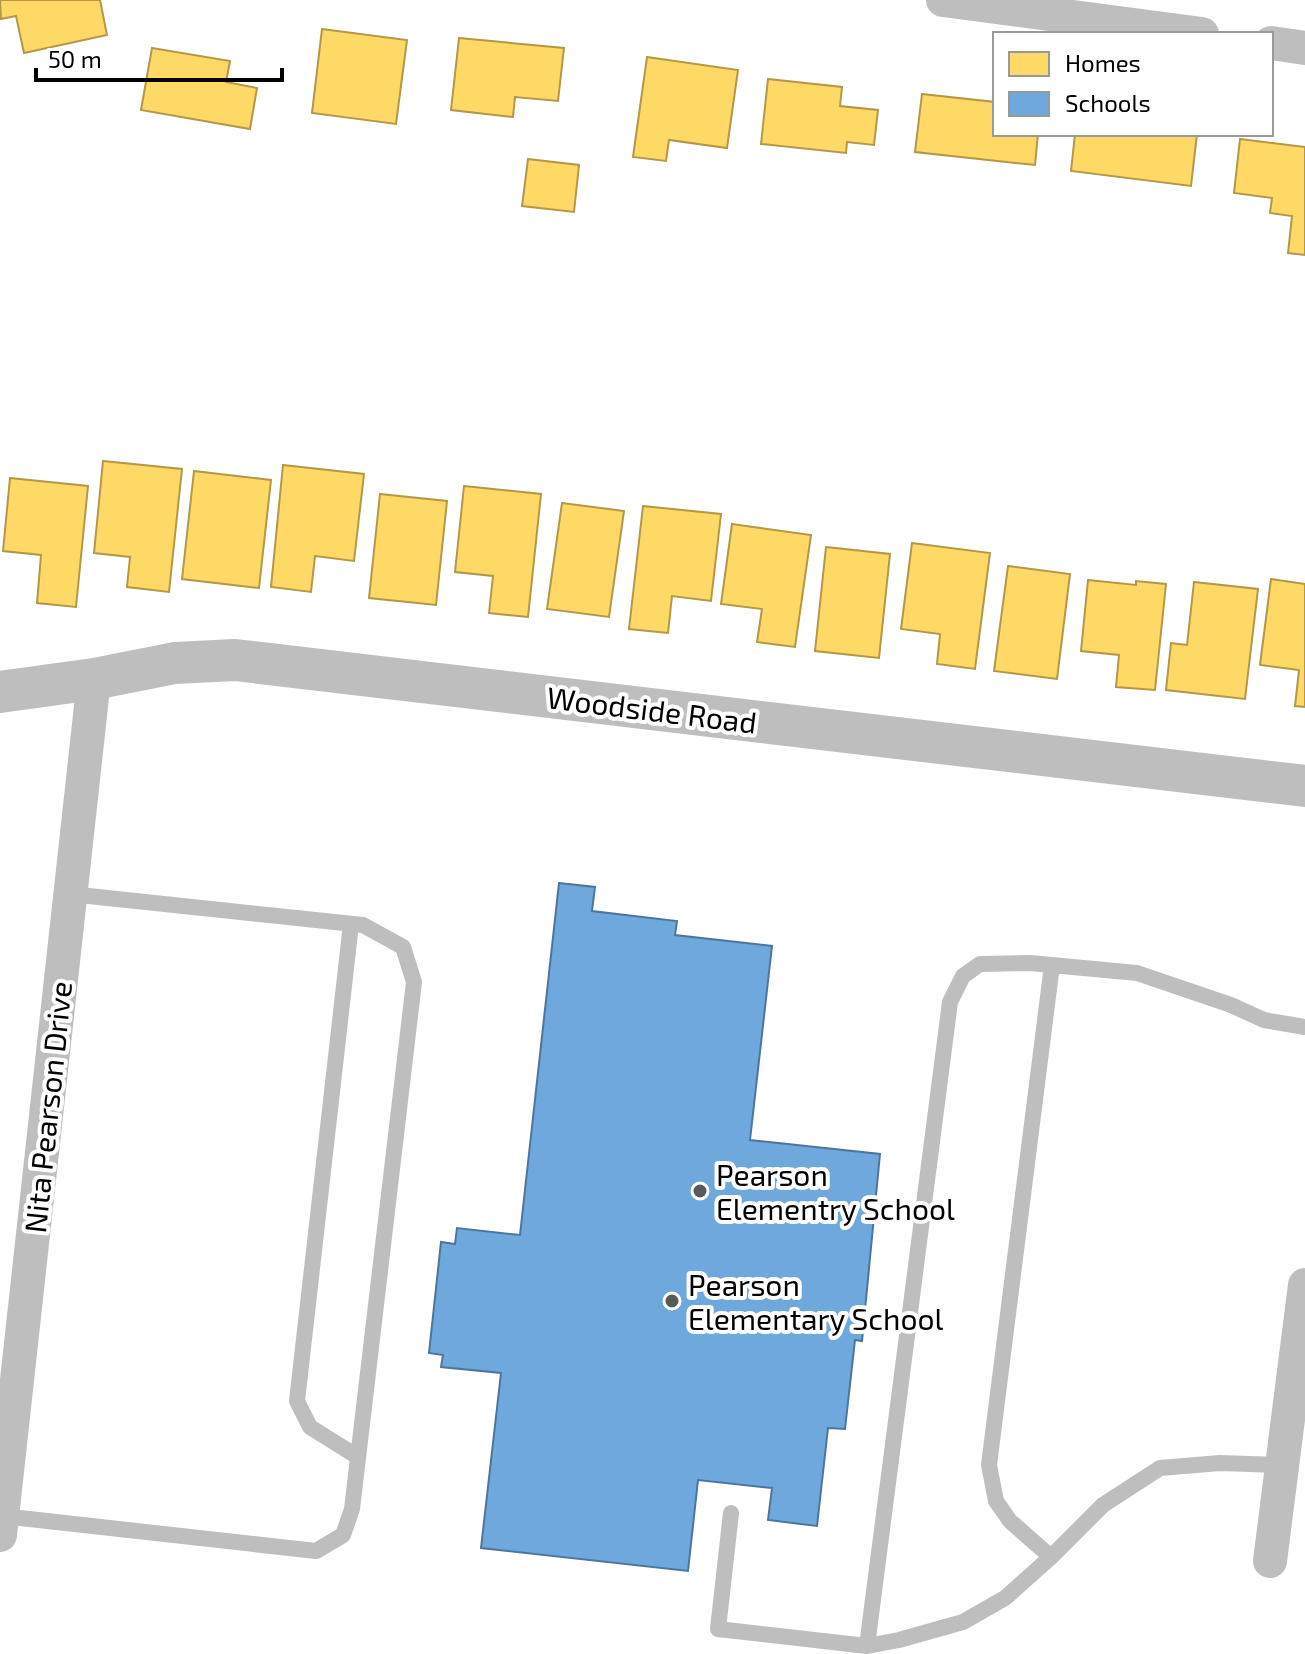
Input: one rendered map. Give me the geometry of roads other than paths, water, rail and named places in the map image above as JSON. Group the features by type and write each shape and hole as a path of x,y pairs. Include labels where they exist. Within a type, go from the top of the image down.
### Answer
{"street":[{"path":"943,0 1187,32"},
{"path":"1273,43 1305,48"},
{"name":"Woodside Road","path":"0,692 94,679 175,663 235,660 1305,786"},
{"name":"Nita Pearson Drive","path":"1,1526 94,679"},
{"path":"1270,1561 1305,1285"}],"lane":[{"path":"1,1526 316,1551 343,1535 352,1509 414,982 403,947 363,925 70,894"},
{"path":"351,924 297,1401 310,1427 358,1457"},
{"path":"867,1646 950,1002 963,976 980,964 1052,965 1137,973 1231,1005 1264,1020 1305,1027"},
{"path":"1051,1557 1010,1521 996,1501 989,1465 1052,965"},
{"path":"731,1513 718,1629 867,1646 963,1622 1005,1598 1103,1505 1160,1468 1220,1463 1282,1465"}],"place":[{"name":"Pearson Elementry School","path":"700,1191"},
{"name":"Pearson Elementary School","path":"672,1301"}]}
